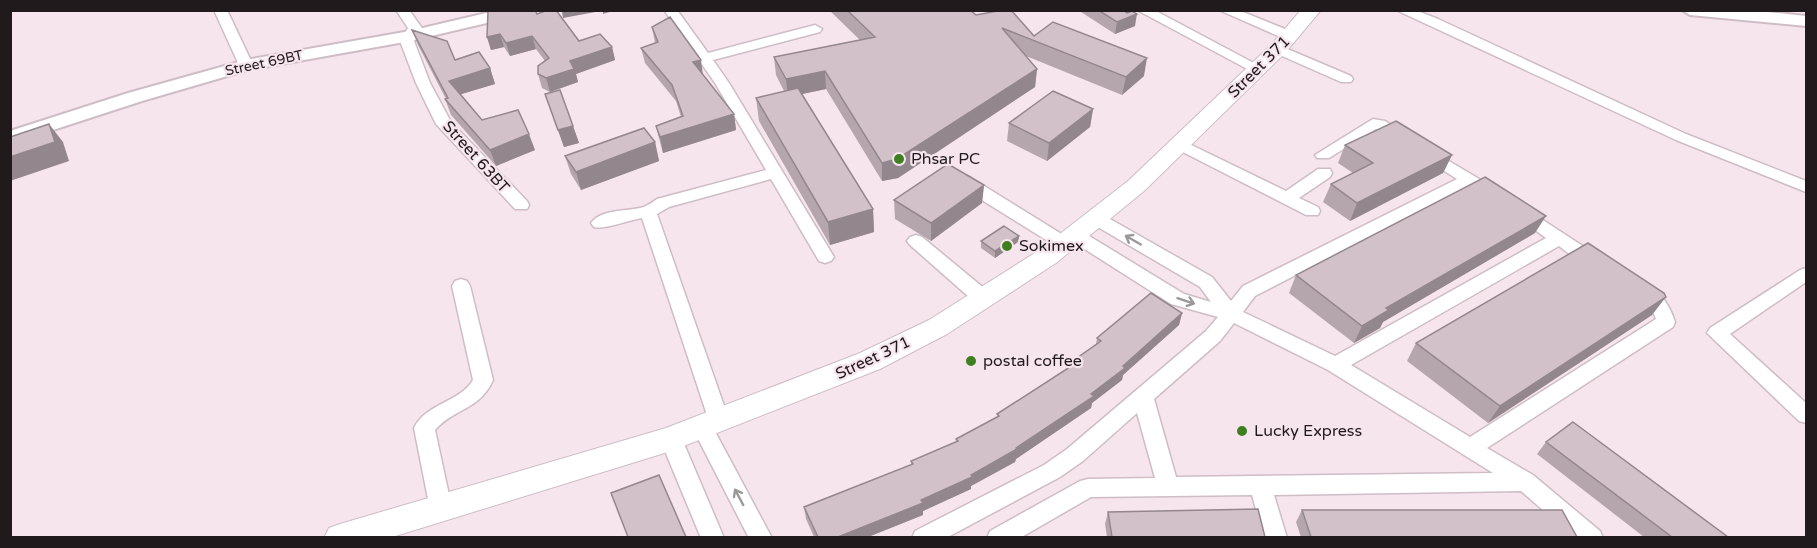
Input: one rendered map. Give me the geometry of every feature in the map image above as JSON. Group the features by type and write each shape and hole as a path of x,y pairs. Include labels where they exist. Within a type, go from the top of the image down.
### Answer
{"main road":[{"name":"Street 371","path":"340,537 441,509 671,439 870,361 939,327 984,299 1070,239 1136,186 1284,43 1312,10"}],"street":[{"path":"220,10 246,65"},
{"name":"Street 63BT","path":"402,10 415,28 407,41 415,63 444,124 521,205"},
{"name":"Street 69BT","path":"10,138 166,87 246,65 410,36 523,10"},
{"path":"670,10 733,102 825,257"},
{"path":"1143,10 1258,69"},
{"path":"1225,10 1347,79"},
{"path":"1402,10 1433,22 1681,136 1806,187"},
{"path":"1690,10 1806,21"},
{"path":"1783,10 1806,11"},
{"path":"705,58 815,29"},
{"path":"1323,155 1373,124 1380,124 1469,179 1607,270"},
{"path":"1179,144 1312,211"},
{"path":"947,171 1178,299 1231,314 1335,365 1525,482 1592,537"},
{"path":"600,223 622,215 648,212 663,202 774,173"},
{"path":"1287,198 1324,173"},
{"path":"923,537 1052,471 1076,455 1213,336 1249,291 1469,179"},
{"path":"648,212 710,424 761,537"},
{"path":"1097,219 1206,282 1231,314"},
{"path":"1335,365 1558,239"},
{"path":"916,242 984,299"},
{"path":"1806,274 1716,333 1806,415"},
{"path":"1470,448 1666,322 1660,305 1627,282"},
{"path":"441,509 424,428 430,420 476,392 483,380 461,286"},
{"path":"1143,397 1168,487"},
{"path":"671,439 713,537"},
{"path":"998,537 1088,488 1525,482"},
{"path":"1260,486 1276,537"}],"building":[{"path":"535,10 537,14 556,10 579,41 600,34 612,47 570,61 574,69 546,78 538,74 538,66 549,58 532,36 506,43 500,34 487,37 488,11"},
{"path":"847,10 970,10 976,15 1011,10 1034,36 1053,22 1147,58 1126,77 1002,28 1037,69 897,159 882,163 825,71 786,79 774,57 875,37"},
{"path":"1098,10 1123,10 1137,14 1117,22"},
{"path":"670,17 701,60 693,62 734,114 660,137 656,126 683,116 672,85 641,48 658,42 652,27"},
{"path":"412,30 447,41 455,60 479,52 490,68 449,81 482,120 518,110 529,134 490,150 445,99 448,98"},
{"path":"798,88 873,209 828,222 756,98"},
{"path":"560,90 573,126 558,130 545,94"},
{"path":"1053,91 1093,109 1049,143 1009,123"},
{"path":"1396,121 1452,155 1357,203 1331,184 1373,163 1345,145"},
{"path":"49,124 55,142 10,157 10,137"},
{"path":"644,128 655,142 576,172 565,156"},
{"path":"948,164 984,185 931,223 894,200"},
{"path":"1485,177 1546,216 1386,308 1389,310 1362,326 1296,275"},
{"path":"1004,226 1019,236 995,251 981,241"},
{"path":"1588,243 1664,293 1666,297 1500,406 1416,343"},
{"path":"1151,293 1182,313 1123,366 1125,368 1091,394 1094,396 1017,449 971,475 972,477 921,500 923,503 838,537 818,537 804,507 913,464 911,461 958,441 956,439 999,416 997,414 1070,367 1067,365 1101,341 1097,338"},
{"path":"1573,422 1728,537 1672,537 1546,442"},
{"path":"659,475 686,537 628,537 611,493"},
{"path":"1258,509 1265,537 1112,537 1108,512"},
{"path":"1302,510 1562,510 1577,537 1311,537"}],"place":[{"name":"Phsar PC","path":"899,159"},
{"name":"Sokimex","path":"1007,246"},
{"name":"postal coffee","path":"971,361"},
{"name":"Lucky Express","path":"1242,431"}]}
